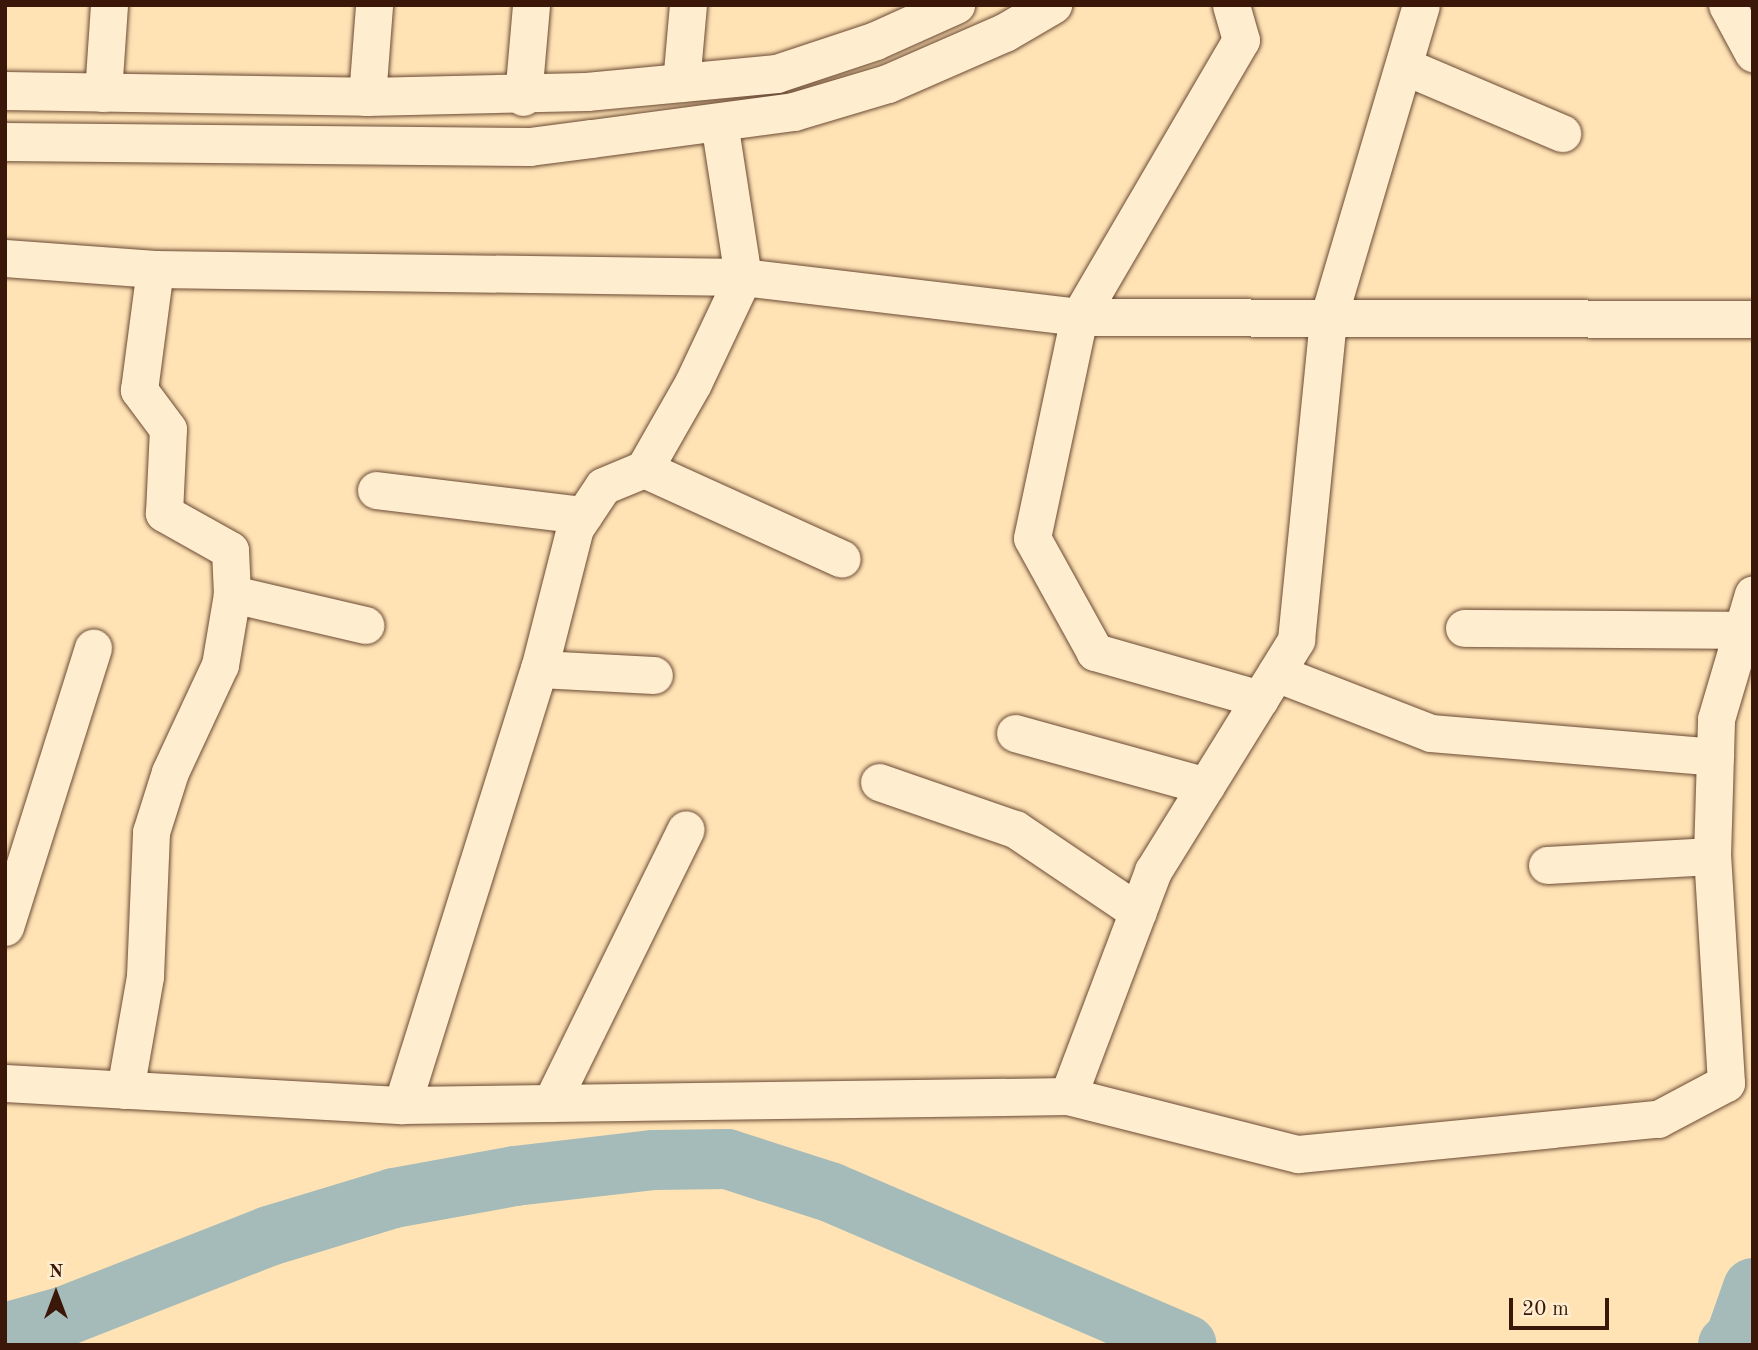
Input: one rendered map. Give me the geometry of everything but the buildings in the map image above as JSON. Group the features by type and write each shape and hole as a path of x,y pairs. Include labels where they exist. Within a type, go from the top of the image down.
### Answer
{"main road":[{"path":"5,91 367,97 523,97 587,92 777,74 876,41 956,5"},
{"path":"5,142 530,147 592,139 794,112 888,84 1005,33 1053,5"},
{"path":"666,129 650,104 671,84"},
{"path":"587,92 597,110 592,139"}],"street":[{"path":"103,93 109,5"},
{"path":"367,97 374,5"},
{"path":"523,97 531,5"},
{"path":"671,84 688,5"},
{"path":"1231,5 1241,40 1079,317 1032,538 1095,652 1268,686 1431,733 1714,757"},
{"path":"1068,1096 1153,871 1296,640 1328,319 1421,5"},
{"path":"1727,5 1753,53"},
{"path":"1404,66 1562,133"},
{"path":"402,1105 539,669 575,528 603,486 644,469 743,277 719,122"},
{"path":"5,258 155,269 743,277 1079,317 1753,319"},
{"path":"125,1090 145,976 150,832 170,772 220,665 232,594 230,550 164,513 168,429 139,390 155,269"},
{"path":"644,469 842,559"},
{"path":"376,490 584,515"},
{"path":"232,594 365,625"},
{"path":"5,1083 402,1105 1068,1096 1298,1154 1658,1119 1726,1083 1712,856 1716,719 1753,594"},
{"path":"1464,628 1742,630"},
{"path":"5,927 93,648"},
{"path":"539,669 653,675"},
{"path":"1015,733 1206,786"},
{"path":"879,782 1015,829 1138,912"},
{"path":"551,1103 686,829"},
{"path":"1547,865 1712,856"}],"waterway":[{"path":"5,1333 65,1316 269,1236 394,1198 515,1176 654,1160 727,1159 830,1192 1187,1345"},
{"path":"1728,1345 1735,1339 1753,1288"}]}
